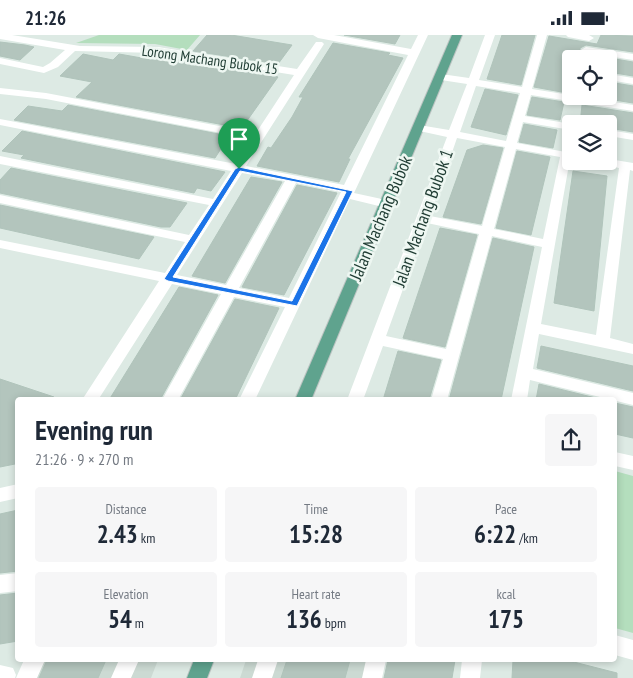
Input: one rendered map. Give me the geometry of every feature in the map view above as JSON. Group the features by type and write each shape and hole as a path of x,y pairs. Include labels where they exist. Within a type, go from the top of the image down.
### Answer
{"main road":[{"name":"Jalan Machang Bubok","path":"304,397 441,77 457,35"},
{"path":"197,678 203,662"}],"street":[{"path":"248,397 423,35"},
{"name":"Jalan Machang Bubok 1","path":"356,397 490,35"},
{"path":"440,397 542,35"},
{"path":"571,35 589,36 586,50"},
{"name":"Lorong Machang Bubok 15","path":"0,36 72,48 158,50 300,73"},
{"path":"92,397 300,73 318,40 414,53"},
{"path":"22,65 47,44"},
{"path":"0,61 44,70 49,69 72,48"},
{"path":"617,56 633,57"},
{"path":"441,77 562,95"},
{"path":"617,78 633,81"},
{"path":"1,93 46,96 259,137"},
{"path":"617,105 633,108"},
{"path":"518,118 562,125"},
{"path":"0,122 292,179 387,203"},
{"path":"419,128 562,154"},
{"path":"617,134 633,137"},
{"path":"0,160 216,203"},
{"path":"602,342 629,166"},
{"path":"520,397 565,170"},
{"path":"172,397 292,179"},
{"path":"0,199 193,240"},
{"path":"422,218 549,244"},
{"path":"0,244 294,304"},
{"path":"533,327 633,349"},
{"path":"378,339 452,356"},
{"path":"524,373 633,399"},
{"path":"617,459 633,463"},
{"path":"0,495 15,492"},
{"path":"0,584 15,582"},
{"path":"617,646 633,650"},
{"path":"26,678 34,662"},
{"path":"121,678 128,662"},
{"path":"372,678 376,662"},
{"path":"470,678 472,662"}],"shaded area":[{"path":"27,662 157,662 151,678 19,678"},
{"path":"245,662 383,662 380,678 240,678"}],"green space":[{"path":"99,35 200,35 187,50 155,44 76,43"},
{"path":"617,472 633,476 633,633 617,629"}],"building":[{"path":"207,35 231,35 292,45 278,64 193,51"},
{"path":"344,35 400,35 395,44"},
{"path":"502,35 535,35 521,85 487,79"},
{"path":"601,35 633,36 633,52 586,45 580,48 580,50 562,50 562,92 534,87 549,36 597,44"},
{"path":"0,42 34,47 20,60 0,56"},
{"path":"333,43 390,53 388,55 403,58 348,159 350,159 339,182 257,166 268,147 271,148 292,117 303,97 299,97"},
{"path":"83,54 113,60 119,54 153,60 156,56 184,61 186,59 271,73 270,75 278,77 244,125 237,123 235,127 76,97 92,82 60,76"},
{"path":"617,59 633,62 633,76 617,73"},
{"path":"617,83 633,86 633,103 617,100"},
{"path":"485,89 518,95 506,135 471,127"},
{"path":"532,97 562,102 563,105 560,120 527,115"},
{"path":"68,105 229,136 215,158 14,120 28,106 62,111"},
{"path":"582,105 633,113 633,132 617,129 617,115 581,115"},
{"path":"524,124 557,130 553,148 519,142"},
{"path":"22,131 225,172 211,191 197,188 194,193 21,158 24,155 2,151"},
{"path":"483,145 503,148 481,224 443,217 467,150"},
{"path":"517,151 550,157 531,235 496,228"},
{"path":"11,168 187,203 170,227 161,227 0,193 0,180"},
{"path":"573,171 607,176 594,311 554,303"},
{"path":"251,177 282,182 225,283 192,276"},
{"path":"297,185 337,193 284,295 242,287"},
{"path":"0,205 154,237 139,259 0,228"},
{"path":"440,228 477,235 445,347 403,338"},
{"path":"493,238 534,247 502,397 450,397"},
{"path":"179,287 218,295 162,397 111,397"},
{"path":"235,299 279,308 236,397 182,397"},
{"path":"541,346 633,366 633,391 537,368"},
{"path":"398,351 441,360 430,397 384,397"},
{"path":"0,379 54,397 15,397 15,464 0,467"},
{"path":"539,384 592,397 537,397"},
{"path":"617,403 633,407 633,438 617,434"},
{"path":"15,511 15,571 0,573 0,514"},
{"path":"15,593 15,642 0,644 0,595"},
{"path":"46,662 105,662 98,678 39,678"},
{"path":"286,662 349,662 345,678 281,678"},
{"path":"388,662 455,662 452,678 384,678"},
{"path":"513,662 574,662 617,673 617,678 512,678"}],"route":[{"path":"239,169 350,191 294,304 168,279 239,169"}]}
